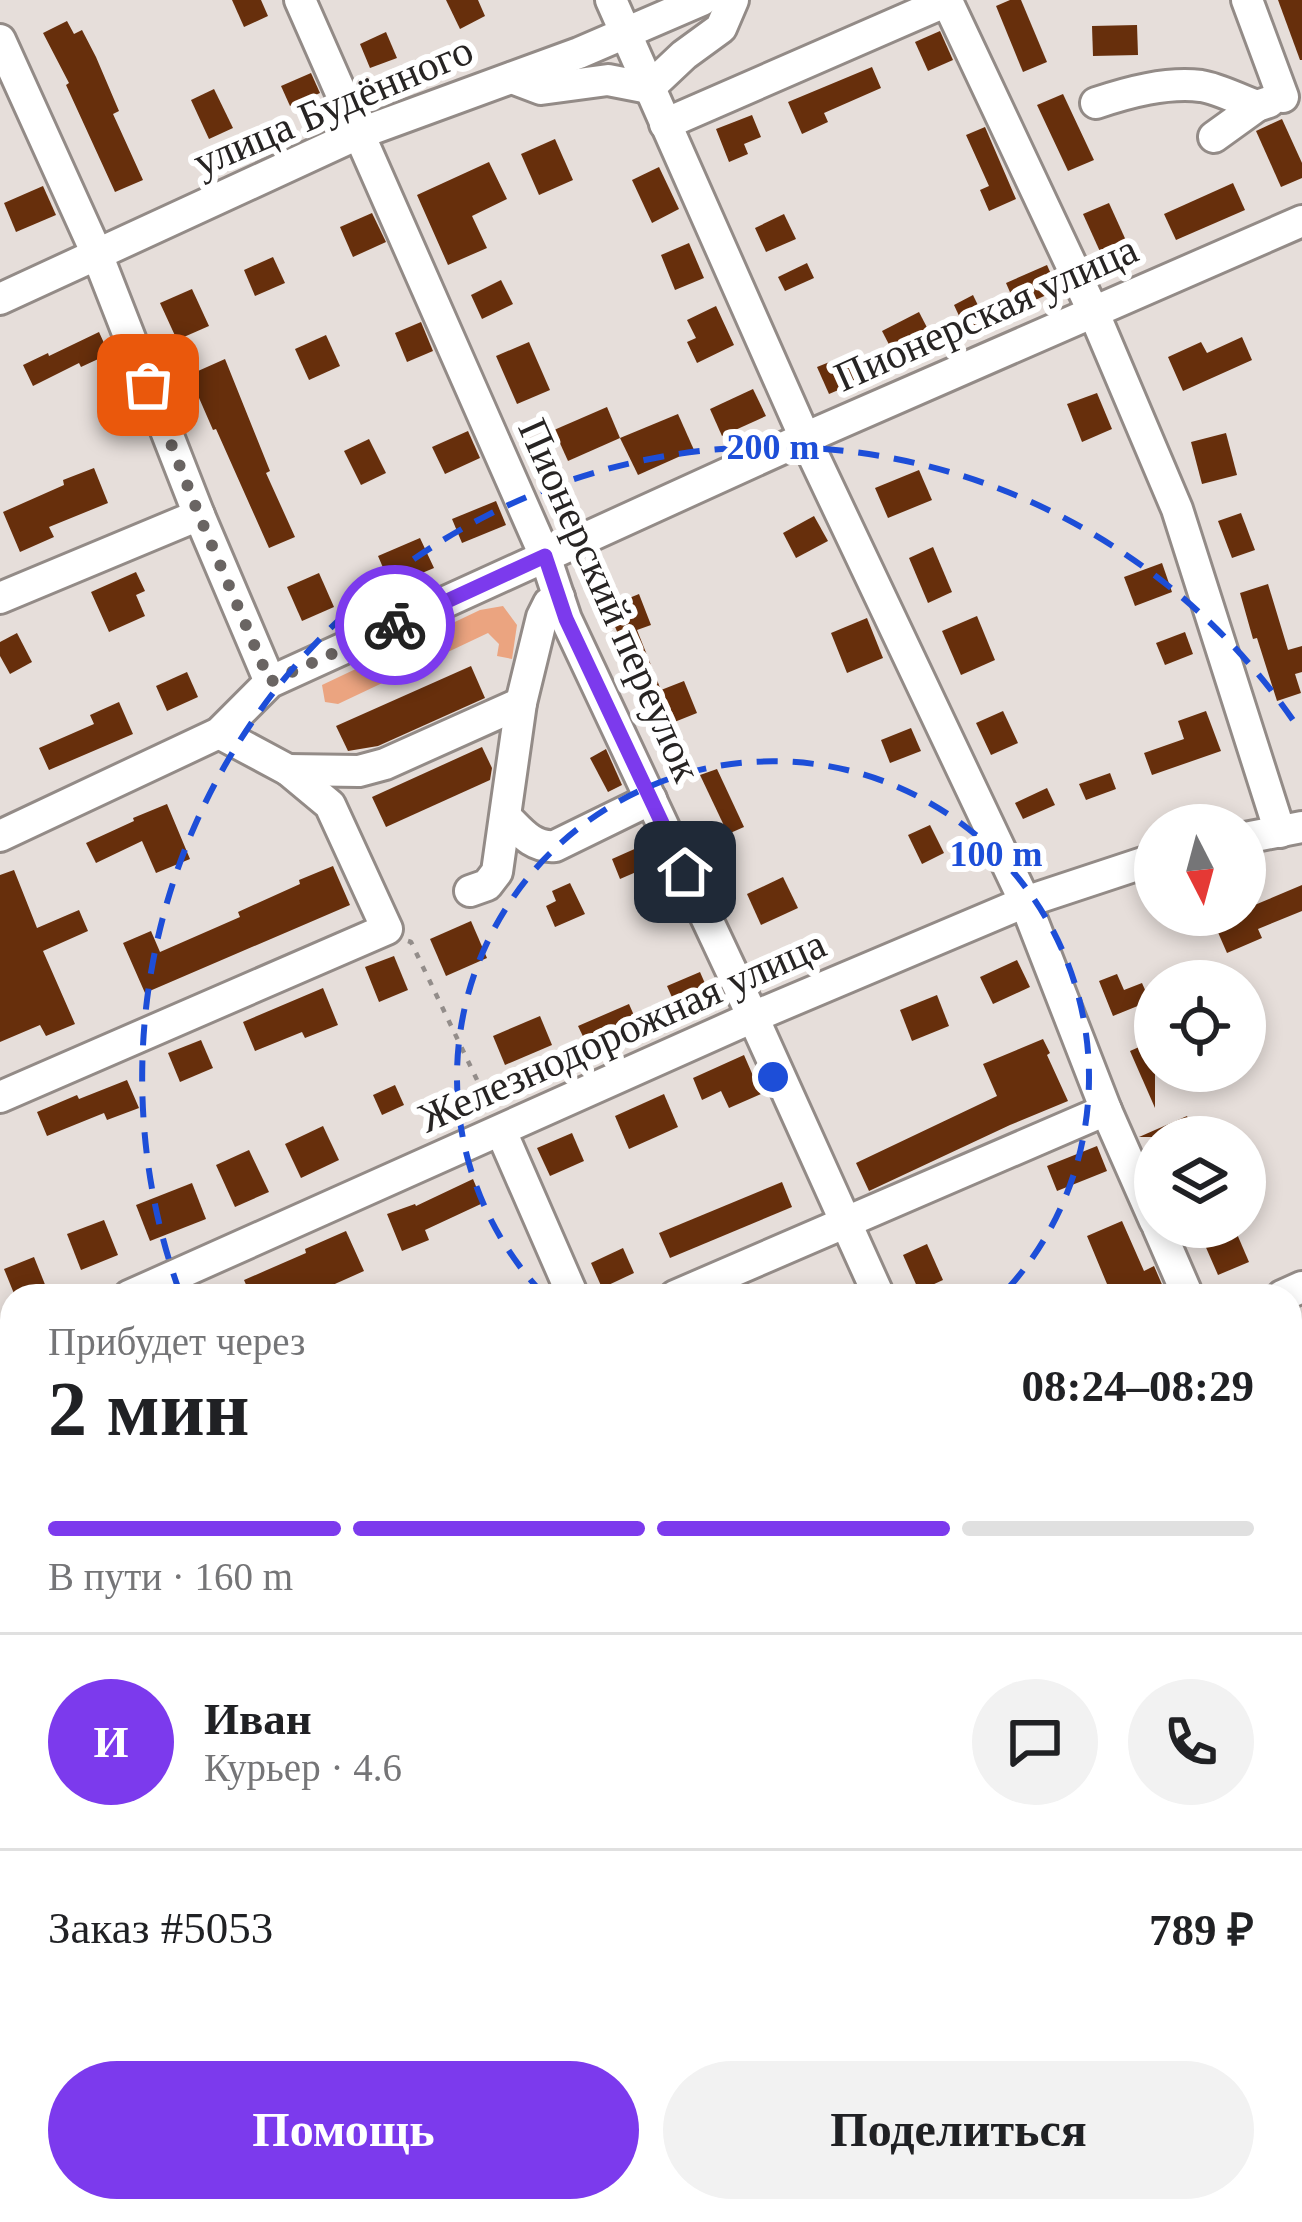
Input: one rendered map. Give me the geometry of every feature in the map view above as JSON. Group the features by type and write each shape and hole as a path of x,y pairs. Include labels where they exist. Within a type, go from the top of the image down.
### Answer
{"street":[{"name":"Пионерский переулок","path":"301,0 545,556 566,619 874,1284"},
{"path":"611,0 806,438 1024,902 1134,1174"},
{"name":"улица Будённого","path":"0,299 358,134 536,94 625,32 702,0"},
{"path":"649,88 721,28 733,0"},
{"path":"1247,0 1280,98"},
{"path":"665,124 947,1 1093,310 1178,509 1291,829"},
{"path":"0,40 98,254 199,515 270,682"},
{"path":"536,94 608,80 649,88"},
{"path":"1096,103 1168,86 1205,86 1280,98"},
{"path":"1214,137 1280,98"},
{"name":"Пионерская улица","path":"0,836 219,733 270,682 806,438 1302,221"},
{"path":"0,598 199,515"},
{"path":"470,891 487,885 497,872 521,703 542,616 559,597"},
{"path":"288,770 359,771 385,764 521,703"},
{"path":"0,1097 387,929 330,805 288,770 219,733"},
{"path":"506,817 530,841 555,846 651,799"},
{"name":"Железнодорожная улица","path":"156,1284 753,1017 1024,902 1134,866"},
{"path":"703,1284 1106,1110"},
{"path":"501,1131 568,1284"},
{"path":"1167,1248 1183,1284"}],"path":[{"path":"387,929 411,943 501,1131"}],"shaded area":[{"path":"503,606 517,625 512,659 497,656 499,644 488,633 338,704 325,702 322,685 480,610"}],"building":[{"path":"232,0 261,0 268,16 244,27"},
{"path":"446,0 478,0 485,16 460,29"},
{"path":"1021,0 1047,62 1023,72 996,6"},
{"path":"1278,0 1302,0 1302,60 1300,60"},
{"path":"67,21 74,34 82,30 96,57 119,111 113,114 143,180 115,192 43,33"},
{"path":"1137,25 1138,55 1093,56 1092,26"},
{"path":"940,31 953,60 928,71 915,42"},
{"path":"386,32 397,58 370,68 360,44"},
{"path":"872,67 881,88 824,113 828,122 802,134 788,102"},
{"path":"311,73 320,93 290,106 281,86"},
{"path":"214,89 233,128 209,139 191,100"},
{"path":"1063,94 1094,160 1068,171 1037,105"},
{"path":"752,115 761,137 744,144 748,154 729,162 716,129"},
{"path":"1282,119 1302,163 1302,178 1281,187 1256,131"},
{"path":"985,127 1016,199 989,211 980,190 989,186 966,135"},
{"path":"555,139 573,180 539,195 521,154"},
{"path":"489,162 507,199 472,216 487,248 448,265 417,195"},
{"path":"659,167 679,209 652,223 632,180"},
{"path":"1233,183 1245,210 1176,240 1164,214"},
{"path":"43,186 56,215 16,232 4,203"},
{"path":"1109,203 1133,256 1107,267 1083,214"},
{"path":"372,213 386,242 353,257 340,227"},
{"path":"784,214 796,239 766,252 755,228"},
{"path":"689,243 704,278 675,290 661,255"},
{"path":"273,257 285,283 255,296 244,270"},
{"path":"807,263 814,278 785,291 778,277"},
{"path":"1047,265 1058,290 1017,308 1006,283"},
{"path":"501,280 513,304 482,319 471,295"},
{"path":"192,289 209,326 177,340 160,303"},
{"path":"973,295 986,322 966,331 954,305"},
{"path":"716,306 734,345 697,363 687,342 696,338 687,320"},
{"path":"919,312 934,341 897,360 882,331"},
{"path":"421,322 433,351 407,362 395,333"},
{"path":"99,332 109,354 33,386 23,365"},
{"path":"326,335 340,366 309,380 295,349"},
{"path":"1242,337 1252,360 1183,391 1168,357 1201,342 1207,353"},
{"path":"529,342 550,390 517,404 496,356"},
{"path":"857,351 869,377 829,394 817,367"},
{"path":"225,359 295,537 269,548 189,375"},
{"path":"753,389 766,416 722,436 710,409"},
{"path":"1097,393 1112,429 1082,442 1067,404"},
{"path":"607,407 620,438 568,461 554,430"},
{"path":"678,414 694,450 638,475 620,438"},
{"path":"468,431 480,458 445,474 432,447"},
{"path":"1226,433 1237,475 1202,484 1191,442"},
{"path":"369,439 386,473 361,485 344,451"},
{"path":"94,468 108,503 49,527 54,537 20,552 3,512"},
{"path":"919,470 932,500 888,518 875,488"},
{"path":"496,501 506,525 462,543 452,519"},
{"path":"1241,513 1255,550 1232,558 1218,521"},
{"path":"814,516 828,541 796,558 783,533"},
{"path":"420,538 434,568 391,586 378,556"},
{"path":"933,547 952,592 928,603 909,558"},
{"path":"1162,563 1172,592 1135,606 1124,577"},
{"path":"136,572 145,591 136,595 145,616 109,632 91,592"},
{"path":"319,573 334,607 302,621 287,587"},
{"path":"1268,584 1288,650 1302,646 1302,672 1295,674 1301,693 1277,701 1240,593"},
{"path":"639,594 651,625 637,630 661,690 684,681 697,713 657,729 641,689 636,691 607,607"},
{"path":"977,616 995,660 961,675 942,631"},
{"path":"867,618 883,658 847,673 831,633"},
{"path":"1185,632 1193,654 1165,665 1156,643"},
{"path":"17,633 32,662 10,674 0,656 0,642"},
{"path":"471,666 485,698 378,746 348,751 336,726"},
{"path":"187,672 198,697 167,711 156,686"},
{"path":"119,702 133,734 49,770 39,748 94,724 90,715"},
{"path":"1003,711 1018,743 991,755 976,723"},
{"path":"1206,711 1221,751 1152,775 1144,753 1184,739 1178,721"},
{"path":"911,728 921,751 890,763 881,740"},
{"path":"482,747 492,768 490,780 386,827 372,797"},
{"path":"606,749 622,785 608,792 590,758"},
{"path":"717,769 744,827 728,834 700,775"},
{"path":"1110,773 1116,789 1086,800 1079,784"},
{"path":"1047,788 1055,805 1023,819 1015,803"},
{"path":"167,804 190,859 156,873 142,841 96,863 86,843"},
{"path":"930,825 944,853 922,864 908,835"},
{"path":"648,843 657,863 620,879 612,859"},
{"path":"333,866 350,905 145,993 123,943 151,931 160,952 240,917 238,912"},
{"path":"14,870 37,928 79,910 88,931 43,951 75,1024 46,1036 40,1025 0,1042 0,875"},
{"path":"783,877 798,908 761,925 747,894"},
{"path":"570,883 585,914 555,927 546,906 556,901 552,891"},
{"path":"1302,885 1302,911 1266,926 1266,900"},
{"path":"471,921 487,958 446,976 430,939"},
{"path":"1220,936 1261,936 1262,938 1227,953"},
{"path":"394,956 408,990 379,1002 365,967"},
{"path":"1017,960 1030,987 993,1004 980,977"},
{"path":"700,972 710,995 677,1009 667,986"},
{"path":"1117,974 1124,990 1134,986 1134,1007 1113,1016 1099,981"},
{"path":"323,988 338,1025 305,1038 302,1032 255,1051 243,1022"},
{"path":"937,995 949,1026 912,1041 900,1010"},
{"path":"629,1004 639,1027 589,1049 578,1026"},
{"path":"540,1016 552,1045 505,1065 493,1036"},
{"path":"1043,1039 1068,1101 869,1191 856,1163 997,1096 983,1064"},
{"path":"201,1040 213,1068 180,1082 168,1053"},
{"path":"744,1055 761,1094 729,1108 721,1091 702,1100 693,1078"},
{"path":"127,1080 139,1108 107,1120 104,1113 47,1136 37,1112"},
{"path":"395,1085 404,1105 382,1115 373,1095"},
{"path":"664,1094 678,1127 629,1149 615,1116"},
{"path":"323,1126 339,1160 301,1178 285,1144"},
{"path":"572,1133 584,1161 550,1176 537,1148"},
{"path":"1097,1146 1107,1171 1057,1191 1047,1166"},
{"path":"249,1150 269,1192 235,1207 216,1165"},
{"path":"473,1179 483,1203 425,1230 429,1240 402,1251 387,1214"},
{"path":"782,1182 792,1207 670,1258 659,1233"},
{"path":"192,1183 206,1219 150,1241 136,1205"},
{"path":"104,1220 118,1255 81,1270 67,1234"},
{"path":"1122,1221 1144,1271 1154,1266 1162,1284 1107,1284 1087,1236"},
{"path":"346,1231 364,1271 335,1284 246,1284 244,1280 306,1253 305,1249"},
{"path":"927,1244 943,1280 916,1284 903,1255"},
{"path":"623,1248 634,1273 600,1284 591,1263"},
{"path":"1206,1248 1243,1248 1249,1262 1218,1275"},
{"path":"34,1257 45,1284 10,1284 4,1269"}],"way so far":[{"path":"148,385 270,682 395,625"}],"route":[{"path":"395,625 545,556 566,619 685,872"}]}
